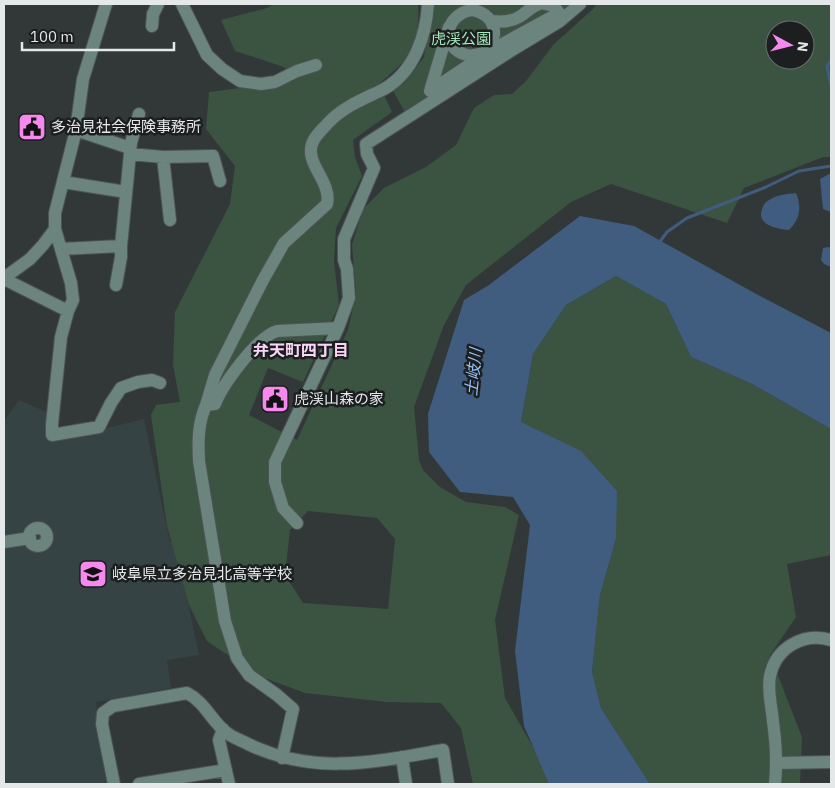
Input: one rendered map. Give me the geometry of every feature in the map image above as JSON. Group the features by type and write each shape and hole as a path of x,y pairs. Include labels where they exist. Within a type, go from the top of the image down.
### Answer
{"street":[{"path":"106,4 82,80 76,130 55,212 55,229 71,283 73,300 61,337 52,435 99,427 110,403 120,388 152,380 160,384"},
{"path":"152,26 152,14 158,4"},
{"path":"182,4 207,55 222,69 240,81 261,84 275,82 297,71 316,65"},
{"path":"282,758 293,709 277,694 249,675 237,658 225,621 199,461 198,441 202,414 215,375 284,243 328,204 327,187 319,174 310,151 313,142 342,110 386,88 403,72 420,48 427,18 428,4"},
{"path":"491,21 504,22 519,18 529,8 539,4"},
{"path":"545,4 554,6 559,12 552,21"},
{"path":"297,523 283,508 275,482 275,462 338,328 349,298 347,270 344,260 344,239 374,168 366,154 366,144 491,55 575,6"},
{"path":"430,97 449,19 464,11 472,10 480,11 486,15 494,28 491,55"},
{"path":"449,19 450,41 460,52 474,55 491,55"},
{"path":"116,285 121,258 130,151 139,114"},
{"path":"76,130 130,151 164,157 214,156 220,181"},
{"path":"164,157 170,220"},
{"path":"63,182 126,192"},
{"path":"55,229 30,259 4,278 68,311"},
{"path":"61,249 121,246"},
{"path":"206,405 215,404 220,391 242,362 269,334 277,331 338,328"},
{"path":"4,542 30,538"},
{"path":"775,784 776,763 769,687 774,665 782,651 802,638 831,640"},
{"path":"114,784 102,724 103,712 113,706 187,693 195,697 227,733 282,758 322,764 362,764 443,750 448,784"},
{"path":"223,729 219,740 229,784"},
{"path":"402,758 406,784"},
{"path":"776,763 831,762"},
{"path":"139,784 226,770"}],"shaded area":[{"name":"岐阜県立多治見北高等学校","path":"19,400 49,413 49,437 103,429 144,419 170,542 175,541 199,655 167,660 171,688 96,702 108,782 105,784 4,784 4,421"}],"green space":[{"path":"274,4 418,4 417,30 413,48 403,62 379,84 392,112 353,140 355,157 362,176 336,228 334,261 339,305 303,382 268,368 249,415 297,440 348,330 356,294 352,245 363,209 384,188 426,167 456,145 474,108 494,95 512,94 526,81 554,44 597,4 831,4 831,157 823,157 744,188 727,223 611,184 571,202 466,285 444,325 414,407 419,460 423,470 440,487 466,502 505,507 519,515 495,620 505,698 554,784 473,784 461,728 441,703 387,702 305,693 257,675 207,641 189,605 167,526 151,415 156,405 180,402 173,365 175,312 230,204 235,166 206,129 209,92 294,81 284,67 235,51 221,20 267,8","holes":["308,511 377,518 395,539 388,609 303,603 285,575 290,530"]},
{"name":"虎渓公園","path":"432,4 567,4 572,9 406,114 392,89 405,82 424,57"},
{"path":"616,276 666,304 691,357 752,384 831,429 831,555 787,564 796,617 770,655 802,737 800,784 650,784 601,708 592,672 600,595 616,539 521,422 533,354 566,305"}],"water":[{"path":"831,173 831,212 823,209 820,179"},
{"path":"796,193 799,213 796,222 789,230 771,226 764,221 761,213 766,202 777,196"},
{"name":"土岐川","path":"580,216 634,226 831,333 831,429 752,384 691,357 666,304 616,276 566,305 533,354 521,422 581,451 617,491 616,539 600,595 592,672 601,708 650,784 549,784 524,726 515,651 530,525 513,497 460,492 429,452 428,414 464,300 489,285"},
{"path":"829,247 831,249 831,267 824,264 821,260 823,248"}],"waterway":[{"path":"831,61 827,66 831,86"},
{"path":"659,243 667,232 687,218 766,187 799,171 831,166"}],"place":[{"name":"多治見社会保険事務所","path":"32,127"},
{"name":"虎渓山森の家","path":"275,399"},
{"name":"岐阜県立多治見北高等学校","path":"93,574"}],"district":[{"name":"弁天町四丁目","path":"301,350"}]}
